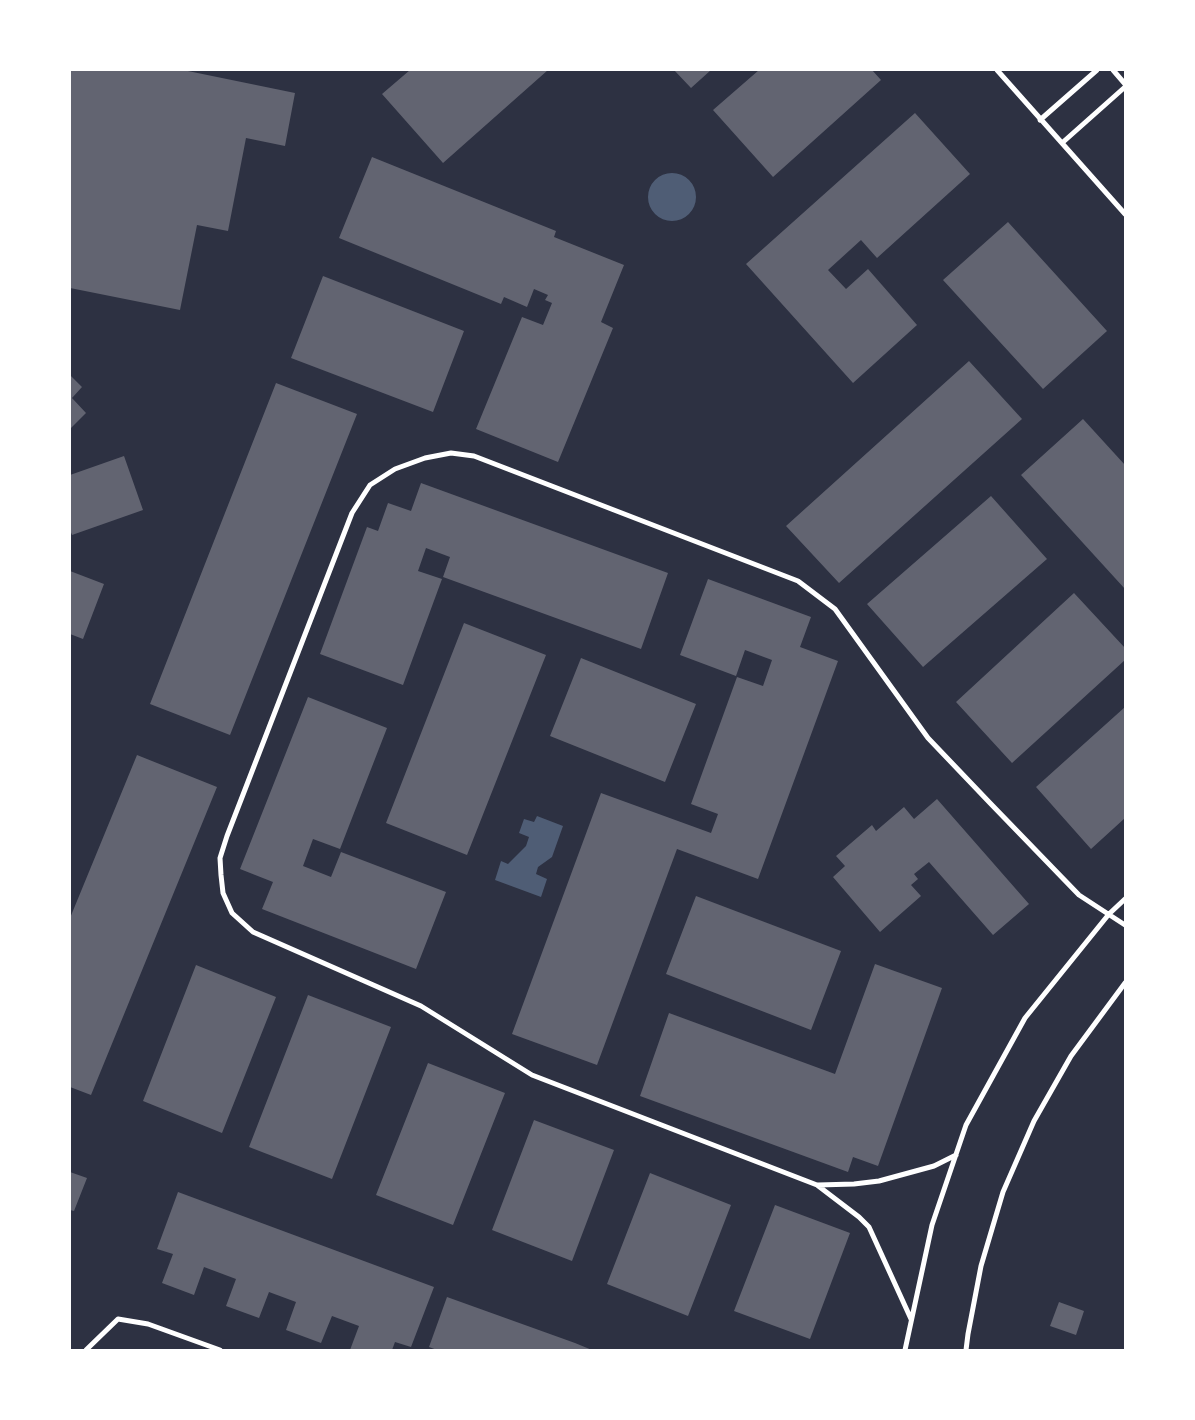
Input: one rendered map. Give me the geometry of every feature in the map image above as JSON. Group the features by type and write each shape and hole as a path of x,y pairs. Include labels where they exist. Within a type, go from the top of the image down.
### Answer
{"street":[{"path":"997,70 1125,214"},
{"path":"1040,120 1097,70"},
{"path":"1113,70 1125,84"},
{"path":"1062,143 1125,88"},
{"path":"911,1319 869,1227 818,1185 532,1075 421,1006 253,932 232,913 223,893 220,858 352,513 370,486 395,469 426,458 451,453 474,456 798,581 835,609 928,738 1079,894 1125,925"},
{"path":"906,1350 932,1225 966,1125 1025,1018 1109,914 1125,899"},
{"path":"966,1350 981,1266 1003,1192 1034,1121 1071,1056 1125,983"},
{"path":"818,1185 879,1182 934,1166 956,1155"},
{"path":"86,1350 118,1319 148,1324 220,1350"}],"water":[{"path":"672,173 681,175 689,180 694,188 696,197 694,206 689,214 681,219 672,221 663,219 655,214 650,206 648,197 650,188 655,180 663,175"},
{"path":"537,816 563,826 552,857 538,867 536,874 547,879 541,897 495,880 501,861 508,864 526,846 529,837 519,833 524,819 534,822"}],"building":[{"path":"70,70 183,70 295,93 285,146 246,138 228,231 197,225 180,310 70,288"},
{"path":"410,70 548,70 443,163 382,94"},
{"path":"674,70 711,70 691,88"},
{"path":"759,70 872,70 881,80 773,177 713,110"},
{"path":"915,113 970,174 877,258 861,240 828,270 846,289 868,269 917,325 853,383 746,264"},
{"path":"372,157 556,231 554,237 624,265 601,322 613,328 558,462 476,429 522,317 543,325 552,303 545,300 548,295 534,289 527,307 504,297 501,304 339,238"},
{"path":"1008,222 1107,331 1043,389 943,280"},
{"path":"323,276 464,331 433,412 291,358"},
{"path":"969,361 1022,419 839,583 786,526"},
{"path":"70,375 82,387 72,398 86,413 70,429"},
{"path":"276,383 357,414 230,735 150,704"},
{"path":"1083,419 1125,465 1125,589 1021,475"},
{"path":"124,456 143,510 72,535 70,530 70,475"},
{"path":"421,483 668,573 641,649 443,577 450,557 426,548 418,571 442,579 403,685 320,654 367,527 378,531 388,503 411,511"},
{"path":"991,496 1047,559 923,667 867,604"},
{"path":"70,571 104,584 83,639 70,634"},
{"path":"708,579 811,617 800,647 838,661 758,879 677,849 597,1065 512,1034 601,793 711,833 718,814 691,804 737,677 763,686 772,660 745,650 736,676 680,655"},
{"path":"1074,593 1125,648 1125,660 1012,763 956,702"},
{"path":"464,623 546,655 467,855 386,823"},
{"path":"581,658 696,704 665,782 550,736"},
{"path":"308,697 387,728 340,849 313,839 303,866 331,877 341,852 446,892 416,969 262,909 273,882 240,869"},
{"path":"1125,707 1125,818 1091,849 1036,787"},
{"path":"137,755 217,787 91,1095 70,1087 70,918"},
{"path":"937,799 1029,904 993,935 929,862 914,874 918,879 911,885 921,896 880,932 833,877 845,866 836,856 872,825 876,831 904,807 914,819"},
{"path":"696,896 841,951 811,1030 666,974"},
{"path":"875,964 942,988 878,1166 853,1157 848,1172 640,1096 669,1013 835,1074"},
{"path":"196,965 276,997 222,1133 143,1101"},
{"path":"308,995 391,1027 332,1179 249,1147"},
{"path":"428,1063 505,1093 453,1225 376,1195"},
{"path":"534,1120 614,1150 572,1261 492,1230"},
{"path":"70,1172 87,1178 74,1211 70,1210"},
{"path":"650,1173 731,1205 688,1316 607,1284"},
{"path":"178,1192 434,1287 411,1347 395,1342 392,1350 350,1350 359,1326 332,1316 321,1343 286,1330 296,1302 269,1292 259,1318 226,1306 236,1279 204,1267 194,1295 162,1283 173,1254 157,1249"},
{"path":"775,1205 850,1233 810,1339 734,1311"},
{"path":"447,1297 592,1350 437,1350 429,1347"},
{"path":"1059,1302 1084,1311 1076,1335 1050,1326"}]}
